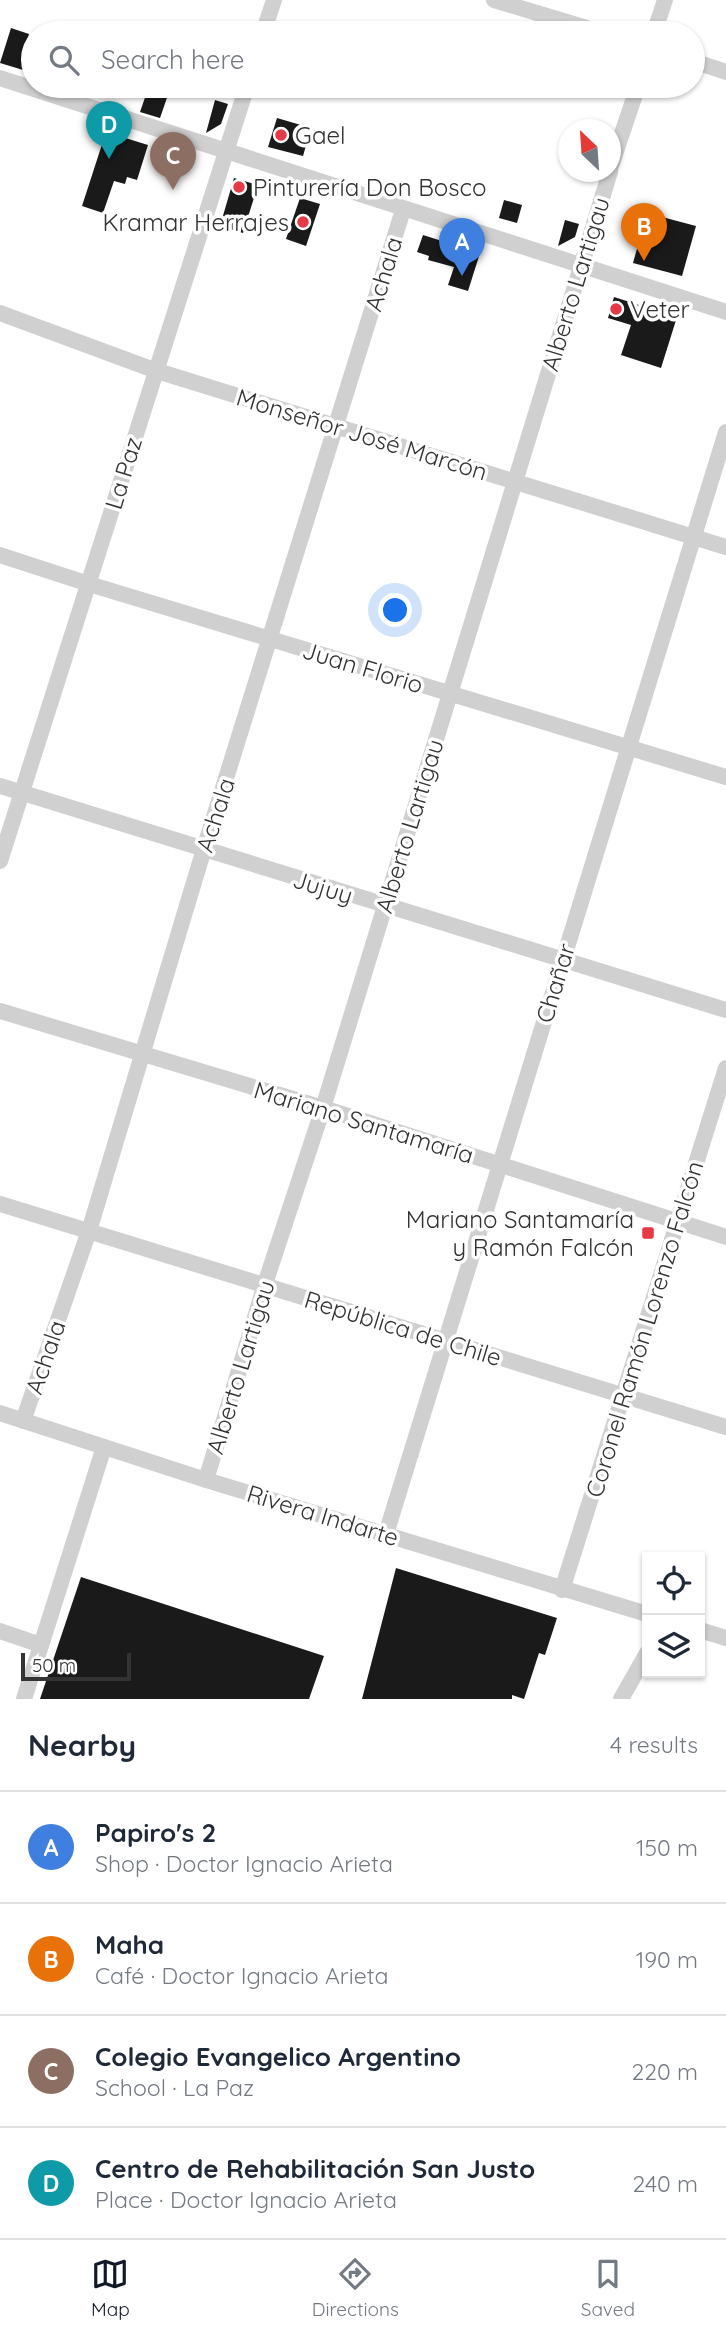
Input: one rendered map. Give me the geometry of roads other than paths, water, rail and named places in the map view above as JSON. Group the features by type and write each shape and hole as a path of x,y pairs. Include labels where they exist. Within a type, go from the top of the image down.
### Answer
{"street":[{"path":"267,21 274,0"},
{"path":"494,0 563,21"},
{"path":"658,21 664,0"},
{"path":"705,65 726,72"},
{"path":"0,78 21,85"},
{"path":"63,98 726,312"},
{"name":"La Paz","path":"0,861 154,370 243,98"},
{"name":"Alberto Lartigau","path":"621,137 634,98"},
{"name":"Alberto Lartigau","path":"206,1480 265,1284 323,1108 606,182"},
{"name":"Achala","path":"23,1420 89,1231 204,849 403,209"},
{"name":"Monseñor José Marcón","path":"0,313 154,370 726,547"},
{"name":"Chañar","path":"386,1534 726,432"},
{"name":"Juan Florio","path":"0,555 726,777"},
{"name":"Jujuy","path":"0,786 726,1010"},
{"name":"Mariano Santamaría","path":"0,1011 323,1108 726,1237"},
{"name":"Coronel Ramón Lorenzo Falcón","path":"562,1590 726,1068"},
{"name":"República de Chile","path":"0,1204 726,1427"},
{"name":"Rivera Indarte","path":"0,1413 206,1480 642,1613"},
{"path":"24,1699 104,1447"},
{"path":"0,1631 41,1645"},
{"path":"705,1632 726,1638"},
{"path":"621,1699 642,1662"}],"place":[{"name":"Gael","path":"281,135"},
{"name":"Centro de Rehabilitación San Justo","path":"109,159"},
{"name":"Pinturería Don Bosco","path":"239,187"},
{"name":"Colegio Evangelico Argentino","path":"173,190"},
{"name":"Kramar Herrajes","path":"303,222"},
{"name":"Maha","path":"644,261"},
{"name":"Papiro's 2","path":"462,276"},
{"name":"Veter","path":"616,309"},
{"name":"Mariano Santamaría y Ramón Falcón","path":"648,1233"}]}
